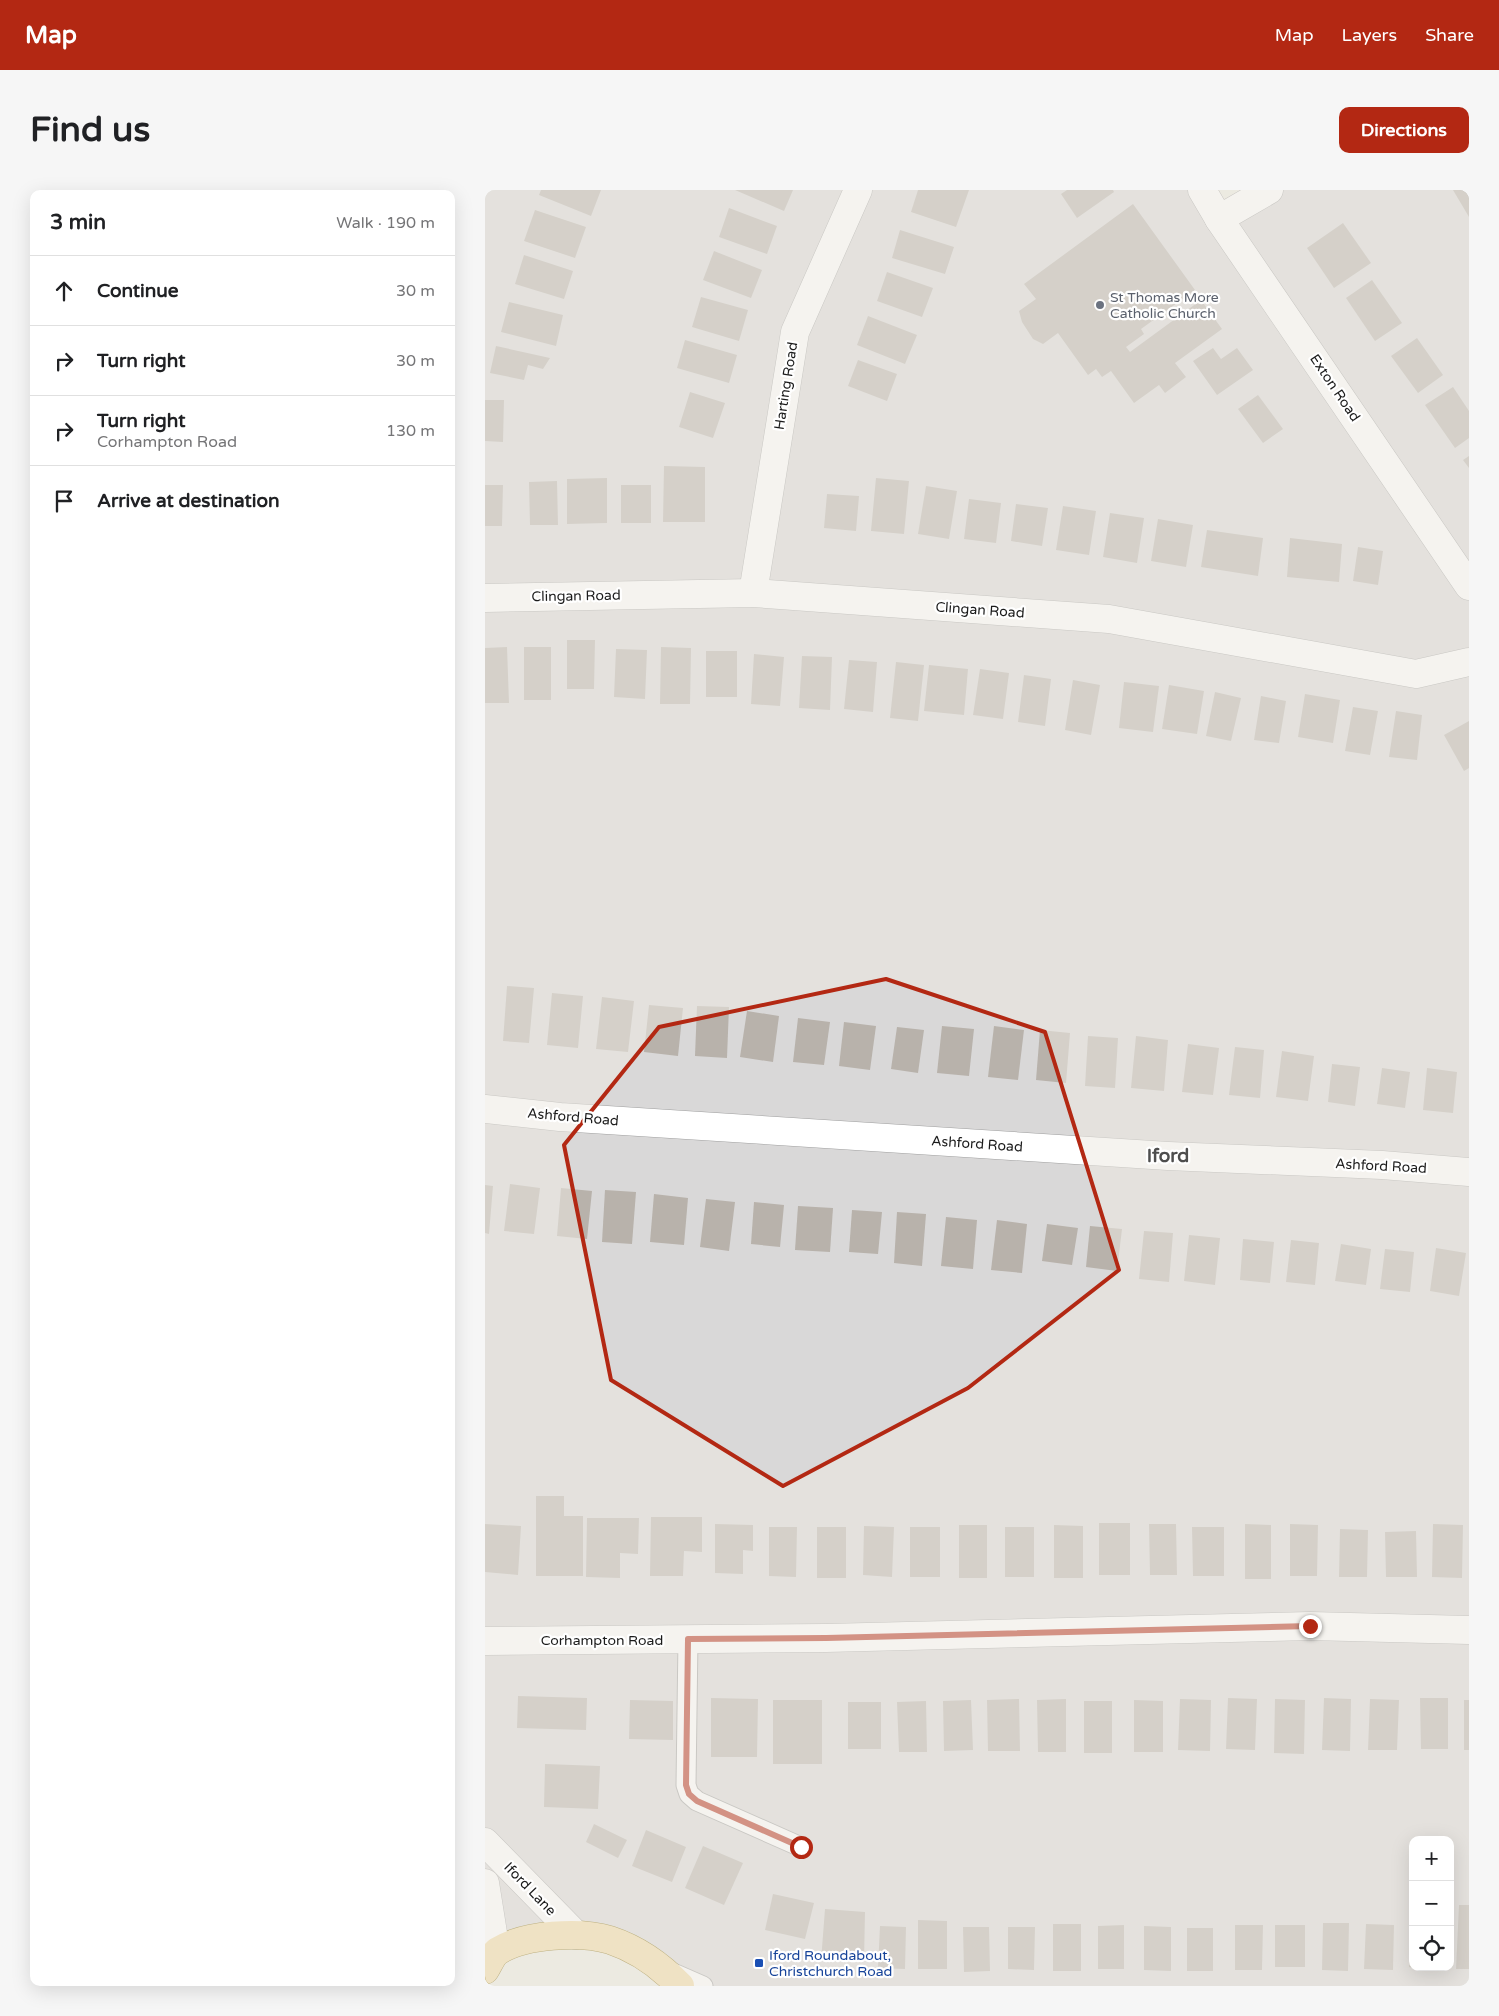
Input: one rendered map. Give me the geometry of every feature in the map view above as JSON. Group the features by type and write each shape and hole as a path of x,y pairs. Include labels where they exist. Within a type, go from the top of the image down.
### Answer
{"main road":[{"path":"491,1961 519,1941 576,1935 610,1940 639,1954 671,1977"}],"street":[{"name":"Harting Road","path":"753,593 795,332 858,190"},
{"name":"Exton Road","path":"1202,190 1219,220 1469,586"},
{"path":"1219,220 1269,190"},
{"name":"Clingan Road","path":"485,598 753,593 1109,620 1415,674 1469,662"},
{"name":"Ashford Road","path":"485,1109 569,1117 1129,1154 1469,1172"},
{"name":"Corhampton Road","path":"485,1641 826,1638 1310,1626 1469,1630"},
{"name":"Iford Lane","path":"485,1842 576,1935"},
{"name":"Iford Lane","path":"485,1883 491,1961"}],"lane":[{"path":"688,1639 686,1785 689,1794 697,1801 801,1847"},
{"path":"671,1977 703,1986"}],"highlighted area":[{"path":"886,979 1045,1032 1119,1270 968,1388 783,1486 611,1380 564,1145 659,1027"}],"shaded area":[{"path":"485,190 856,190 809,296 750,591 485,597"},
{"path":"860,190 1201,190 1469,589 1469,660 1417,672 1239,641 754,591 797,333"},
{"path":"1274,190 1469,190 1469,582 1221,220"},
{"path":"640,597 1033,616 1346,663 1469,664 1469,1159 485,1107 485,600"},
{"path":"485,1111 1469,1163 1469,1630 485,1639"},
{"path":"1469,1633 1469,1986 712,1986 576,1934 485,1841 485,1642"},
{"path":"485,1843 573,1934 497,1951 485,1878"}],"building":[{"path":"541,190 601,190 591,216 539,195"},
{"path":"735,190 793,190 784,211"},
{"path":"918,190 969,190 956,227 911,212"},
{"path":"1067,190 1113,190 1114,192 1077,218 1061,194"},
{"path":"1453,190 1469,190 1469,217"},
{"name":"St Thomas More Catholic Church","path":"1133,204 1195,290 1141,329 1144,334 1126,347 1130,352 1201,300 1222,329 1175,363 1186,377 1165,393 1159,385 1134,403 1111,371 1102,377 1096,369 1088,375 1058,333 1043,344 1033,339 1022,322 1019,311 1036,299 1024,284"},
{"path":"729,208 777,226 767,254 719,237"},
{"path":"535,210 586,227 575,258 524,241"},
{"path":"1343,223 1371,263 1334,288 1307,248"},
{"path":"900,230 954,247 945,274 892,258"},
{"path":"714,251 762,270 751,298 703,280"},
{"path":"524,255 573,271 564,299 515,284"},
{"path":"887,272 933,288 922,317 877,301"},
{"path":"1372,280 1402,323 1375,341 1346,298"},
{"path":"701,297 748,310 739,341 692,327"},
{"path":"509,302 563,315 556,346 501,332"},
{"path":"868,316 917,335 905,364 857,345"},
{"path":"1417,338 1443,375 1418,393 1391,356"},
{"path":"685,340 737,355 729,383 677,368"},
{"path":"496,346 550,358 543,369 528,365 524,380 490,373"},
{"path":"1213,348 1221,359 1237,348 1253,370 1217,395 1193,361"},
{"path":"858,360 897,374 887,401 848,386"},
{"path":"1453,387 1469,411 1469,438 1455,448 1425,405"},
{"path":"690,392 725,403 713,438 679,427"},
{"path":"1258,395 1283,429 1263,443 1238,409"},
{"path":"485,400 504,400 503,442 485,441"},
{"path":"1469,456 1469,468 1463,460"},
{"path":"664,466 705,467 705,522 663,522"},
{"path":"607,478 607,523 567,524 567,479"},
{"path":"876,478 909,481 904,534 871,531"},
{"path":"557,481 558,525 530,525 529,482"},
{"path":"485,485 503,485 502,526 485,526"},
{"path":"621,485 651,485 651,523 621,523"},
{"path":"926,486 957,491 949,539 918,534"},
{"path":"827,494 859,496 856,531 824,528"},
{"path":"969,499 1001,503 996,543 964,539"},
{"path":"1016,504 1048,508 1042,546 1011,541"},
{"path":"1063,506 1096,511 1089,555 1056,550"},
{"path":"1110,513 1144,518 1137,563 1103,557"},
{"path":"1158,519 1193,525 1186,567 1151,561"},
{"path":"1207,530 1263,538 1258,576 1201,567"},
{"path":"1290,538 1342,544 1339,582 1287,577"},
{"path":"1358,547 1383,551 1378,585 1353,581"},
{"path":"567,640 595,640 594,689 567,689"},
{"path":"507,647 509,703 485,703 485,648"},
{"path":"524,647 551,647 551,700 524,700"},
{"path":"661,647 691,648 690,704 660,704"},
{"path":"616,649 647,650 645,699 614,697"},
{"path":"706,651 737,651 737,697 706,697"},
{"path":"754,654 784,657 780,706 751,704"},
{"path":"802,656 832,657 830,710 799,708"},
{"path":"849,660 877,662 873,712 844,709"},
{"path":"896,662 924,665 918,721 890,718"},
{"path":"929,665 968,669 964,715 924,711"},
{"path":"980,669 1009,673 1003,719 973,715"},
{"path":"1024,675 1051,679 1045,726 1018,722"},
{"path":"1073,680 1100,685 1091,735 1065,730"},
{"path":"1124,682 1159,686 1153,732 1119,728"},
{"path":"1169,685 1204,691 1197,734 1162,729"},
{"path":"1215,692 1241,698 1231,741 1206,736"},
{"path":"1305,694 1340,700 1333,743 1298,737"},
{"path":"1261,696 1286,701 1279,743 1254,740"},
{"path":"1353,707 1378,711 1370,755 1345,751"},
{"path":"1396,711 1422,715 1417,760 1389,757"},
{"path":"1469,721 1469,768 1464,771 1444,735"},
{"path":"507,986 534,988 529,1043 503,1041"},
{"path":"552,993 583,996 578,1048 547,1045"},
{"path":"602,997 634,1001 628,1052 596,1049"},
{"path":"649,1005 683,1008 678,1056 644,1052"},
{"path":"697,1006 729,1007 727,1058 695,1056"},
{"path":"747,1011 779,1016 773,1062 740,1057"},
{"path":"798,1018 830,1022 824,1065 793,1062"},
{"path":"844,1022 876,1026 870,1070 839,1066"},
{"path":"942,1026 974,1029 969,1076 937,1073"},
{"path":"994,1026 1024,1030 1018,1080 988,1077"},
{"path":"897,1027 924,1030 918,1073 891,1069"},
{"path":"1040,1030 1070,1033 1066,1083 1036,1080"},
{"path":"1088,1036 1118,1038 1115,1088 1085,1086"},
{"path":"1136,1036 1168,1040 1164,1091 1131,1088"},
{"path":"1188,1044 1219,1048 1213,1095 1182,1092"},
{"path":"1235,1047 1264,1050 1260,1098 1229,1095"},
{"path":"1282,1051 1314,1056 1308,1101 1276,1097"},
{"path":"1332,1064 1360,1067 1355,1106 1328,1102"},
{"path":"1382,1068 1410,1072 1405,1108 1377,1104"},
{"path":"1427,1068 1457,1072 1453,1113 1423,1110"},
{"path":"510,1184 540,1188 534,1234 504,1231"},
{"path":"485,1185 493,1186 489,1234 485,1233"},
{"path":"561,1188 592,1191 587,1239 557,1236"},
{"path":"605,1190 636,1192 632,1244 602,1242"},
{"path":"654,1194 688,1198 684,1245 650,1242"},
{"path":"706,1199 735,1202 729,1251 700,1247"},
{"path":"754,1202 784,1205 780,1247 751,1244"},
{"path":"798,1206 833,1208 830,1252 795,1250"},
{"path":"852,1210 882,1212 878,1254 849,1252"},
{"path":"897,1212 926,1214 922,1266 894,1263"},
{"path":"946,1217 977,1220 973,1269 941,1266"},
{"path":"997,1220 1027,1224 1022,1273 991,1270"},
{"path":"1047,1224 1078,1228 1072,1265 1042,1261"},
{"path":"1090,1226 1122,1229 1117,1271 1086,1267"},
{"path":"1144,1231 1173,1233 1169,1282 1139,1279"},
{"path":"1189,1235 1220,1238 1215,1285 1184,1281"},
{"path":"1243,1239 1274,1242 1270,1283 1240,1280"},
{"path":"1291,1240 1319,1243 1315,1285 1286,1282"},
{"path":"1341,1244 1371,1249 1366,1285 1335,1281"},
{"path":"1436,1248 1466,1253 1459,1296 1430,1291"},
{"path":"1385,1249 1414,1252 1410,1292 1380,1289"},
{"path":"536,1496 564,1496 564,1516 583,1516 583,1576 536,1576"},
{"path":"651,1517 702,1517 702,1552 684,1551 683,1576 650,1576"},
{"path":"587,1518 639,1518 638,1554 620,1553 620,1578 586,1577"},
{"path":"1099,1523 1130,1523 1130,1575 1099,1575"},
{"path":"485,1524 521,1526 518,1575 485,1572"},
{"path":"715,1524 753,1525 753,1551 743,1550 743,1574 715,1573"},
{"path":"1149,1524 1176,1524 1177,1575 1150,1575"},
{"path":"1245,1524 1271,1525 1271,1579 1245,1579"},
{"path":"1290,1524 1318,1525 1317,1576 1290,1576"},
{"path":"1433,1524 1463,1525 1462,1578 1432,1577"},
{"path":"959,1525 987,1525 987,1578 959,1578"},
{"path":"1054,1525 1083,1526 1083,1578 1054,1578"},
{"path":"864,1526 894,1527 892,1577 863,1575"},
{"path":"769,1527 797,1527 796,1577 769,1576"},
{"path":"817,1527 846,1527 846,1578 817,1578"},
{"path":"910,1527 940,1527 940,1577 910,1577"},
{"path":"1005,1527 1034,1527 1034,1577 1005,1577"},
{"path":"1192,1527 1224,1527 1224,1576 1193,1576"},
{"path":"1340,1529 1368,1530 1367,1577 1339,1577"},
{"path":"1416,1531 1417,1577 1386,1577 1385,1532"},
{"path":"518,1696 587,1698 586,1730 517,1728"},
{"path":"711,1698 758,1699 757,1757 711,1757"},
{"path":"1228,1698 1257,1699 1255,1750 1226,1749"},
{"path":"1324,1698 1351,1699 1350,1751 1322,1750"},
{"path":"1420,1698 1448,1698 1448,1749 1421,1749"},
{"path":"1019,1699 1020,1751 988,1751 987,1700"},
{"path":"1066,1699 1066,1752 1038,1752 1037,1700"},
{"path":"1180,1699 1211,1700 1210,1751 1178,1750"},
{"path":"1275,1699 1305,1700 1304,1754 1274,1753"},
{"path":"1370,1699 1399,1700 1397,1750 1368,1750"},
{"path":"630,1700 673,1701 673,1740 629,1739"},
{"path":"773,1700 822,1700 822,1764 773,1764"},
{"path":"971,1700 973,1750 944,1751 943,1701"},
{"path":"1134,1700 1163,1701 1163,1752 1134,1752"},
{"path":"1464,1700 1469,1700 1469,1750 1464,1750"},
{"path":"926,1701 927,1752 899,1752 897,1702"},
{"path":"1084,1701 1112,1701 1112,1753 1084,1753"},
{"path":"848,1702 881,1702 881,1749 848,1749"},
{"path":"545,1764 600,1766 598,1809 544,1807"},
{"path":"594,1824 627,1840 618,1858 586,1842"},
{"path":"646,1830 686,1847 672,1882 632,1866"},
{"path":"703,1846 743,1863 724,1905 685,1888"},
{"path":"773,1894 814,1903 805,1939 765,1930"},
{"path":"1459,1905 1469,1905 1469,1969 1456,1969"},
{"path":"825,1909 865,1912 864,1961 821,1961"},
{"path":"918,1920 947,1921 947,1969 918,1969"},
{"path":"1323,1923 1349,1923 1348,1971 1322,1970"},
{"path":"1053,1924 1081,1924 1081,1971 1053,1971"},
{"path":"1366,1924 1394,1925 1393,1970 1364,1969"},
{"path":"1124,1925 1124,1969 1098,1969 1098,1926"},
{"path":"1235,1925 1263,1925 1262,1970 1235,1970"},
{"path":"1275,1925 1305,1925 1305,1967 1275,1967"},
{"path":"880,1926 906,1927 905,1969 878,1968"},
{"path":"1144,1926 1171,1927 1171,1971 1144,1970"},
{"path":"963,1927 989,1927 990,1971 964,1972"},
{"path":"1008,1927 1035,1927 1034,1970 1008,1969"},
{"path":"1187,1928 1213,1928 1213,1971 1187,1971"}],"place":[{"name":"St Thomas More Catholic Church","path":"1100,305"},
{"name":"Iford Roundabout, Christchurch Road","path":"759,1963"}],"district":[{"name":"Iford","path":"1168,1156"}],"route":[{"path":"801,1847 697,1801 689,1794 686,1785 688,1639 826,1638 1310,1626"}]}
